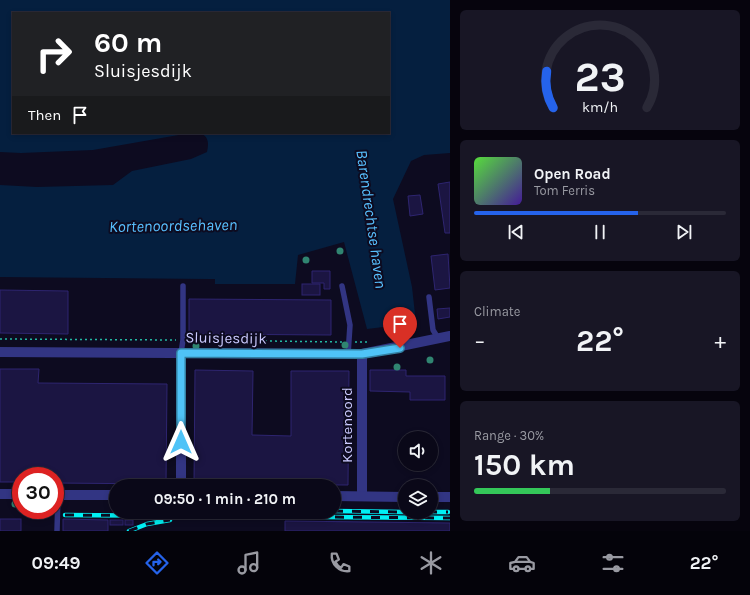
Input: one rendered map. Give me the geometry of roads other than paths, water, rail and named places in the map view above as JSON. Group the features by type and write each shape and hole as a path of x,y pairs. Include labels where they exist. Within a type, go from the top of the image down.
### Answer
{"street":[{"name":"Sluisjesdijk","path":"0,352 348,355 362,354 450,336"},
{"path":"181,353 181,479"},
{"name":"Kortenoord","path":"362,354 362,496"},
{"path":"0,494 12,494"},
{"path":"64,495 109,495"},
{"path":"341,496 398,497"},
{"path":"438,497 450,497"}],"lane":[{"path":"181,353 183,340 183,286"},
{"path":"342,286 350,325 348,355"},
{"path":"429,297 433,330 438,338"},
{"path":"57,519 57,531"}],"water":[{"path":"0,0 450,0 450,153 424,155 411,161 393,199 412,287 416,323 367,329 344,242 298,255 295,284 215,284 215,279 0,277 0,185 37,187 113,185 132,171 191,159 207,152 207,140 202,134 390,134 390,12 12,12 12,134 184,134 93,150 21,153 0,152"}],"railway":[{"path":"341,511 398,512"},
{"path":"438,512 448,512"},
{"path":"65,515 450,518"},
{"path":"129,531 147,524 170,520"}],"water label":[{"name":"Barendrechtse haven","path":"372,219"},
{"name":"Kortenoordsehaven","path":"173,225"}]}
